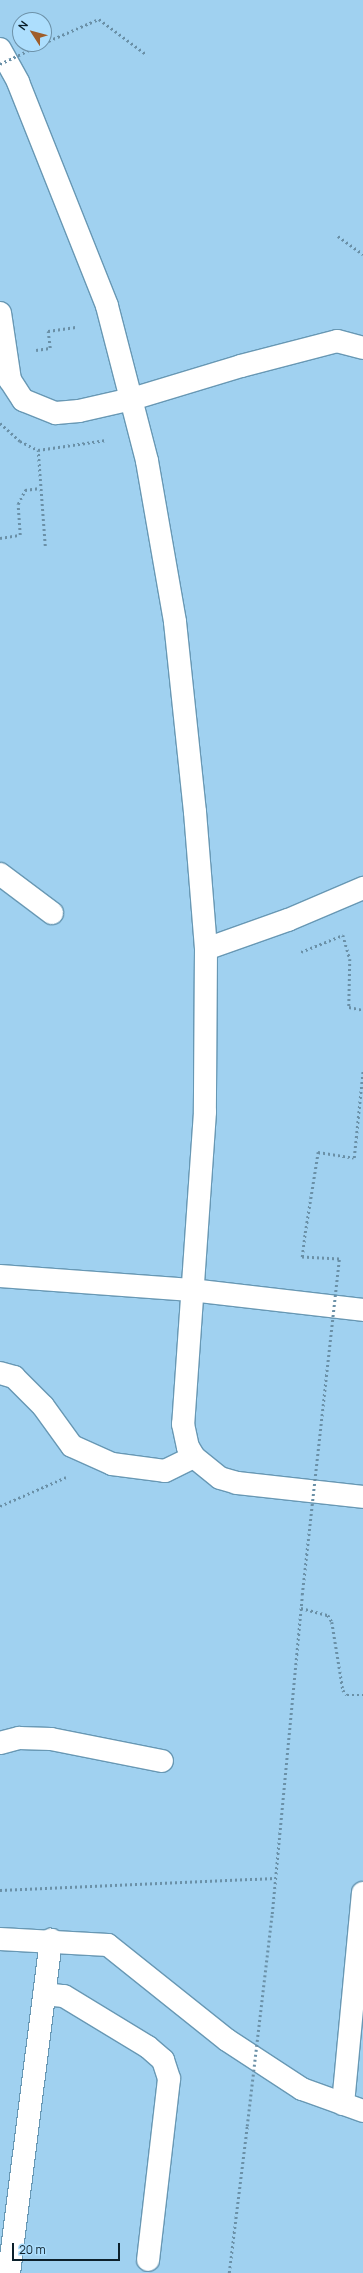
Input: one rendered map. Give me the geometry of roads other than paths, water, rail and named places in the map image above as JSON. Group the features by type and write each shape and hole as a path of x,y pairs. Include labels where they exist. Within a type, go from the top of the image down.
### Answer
{"street":[{"path":"0,48 18,82 107,306 147,461 175,622 195,812 206,949 205,1112 191,1290 184,1424 188,1447 194,1457 220,1478 237,1483 363,1497"},
{"path":"0,314 10,380 24,400 56,413 79,411 132,399 248,364 337,341 363,348"},
{"path":"0,874 52,913"},
{"path":"206,949 288,920 363,888"},
{"path":"0,1276 191,1290 363,1310"},
{"path":"0,1373 14,1377 43,1406 72,1446 112,1464 165,1471 194,1457"},
{"path":"0,1743 19,1738 51,1738 162,1761"},
{"path":"343,2104 363,1893"},
{"path":"0,1938 51,1940 108,1945 228,2040 302,2089 363,2111"},
{"path":"9,2273 51,1940"},
{"path":"44,1994 64,1996 148,2047 163,2060 169,2079 148,2260"}]}
